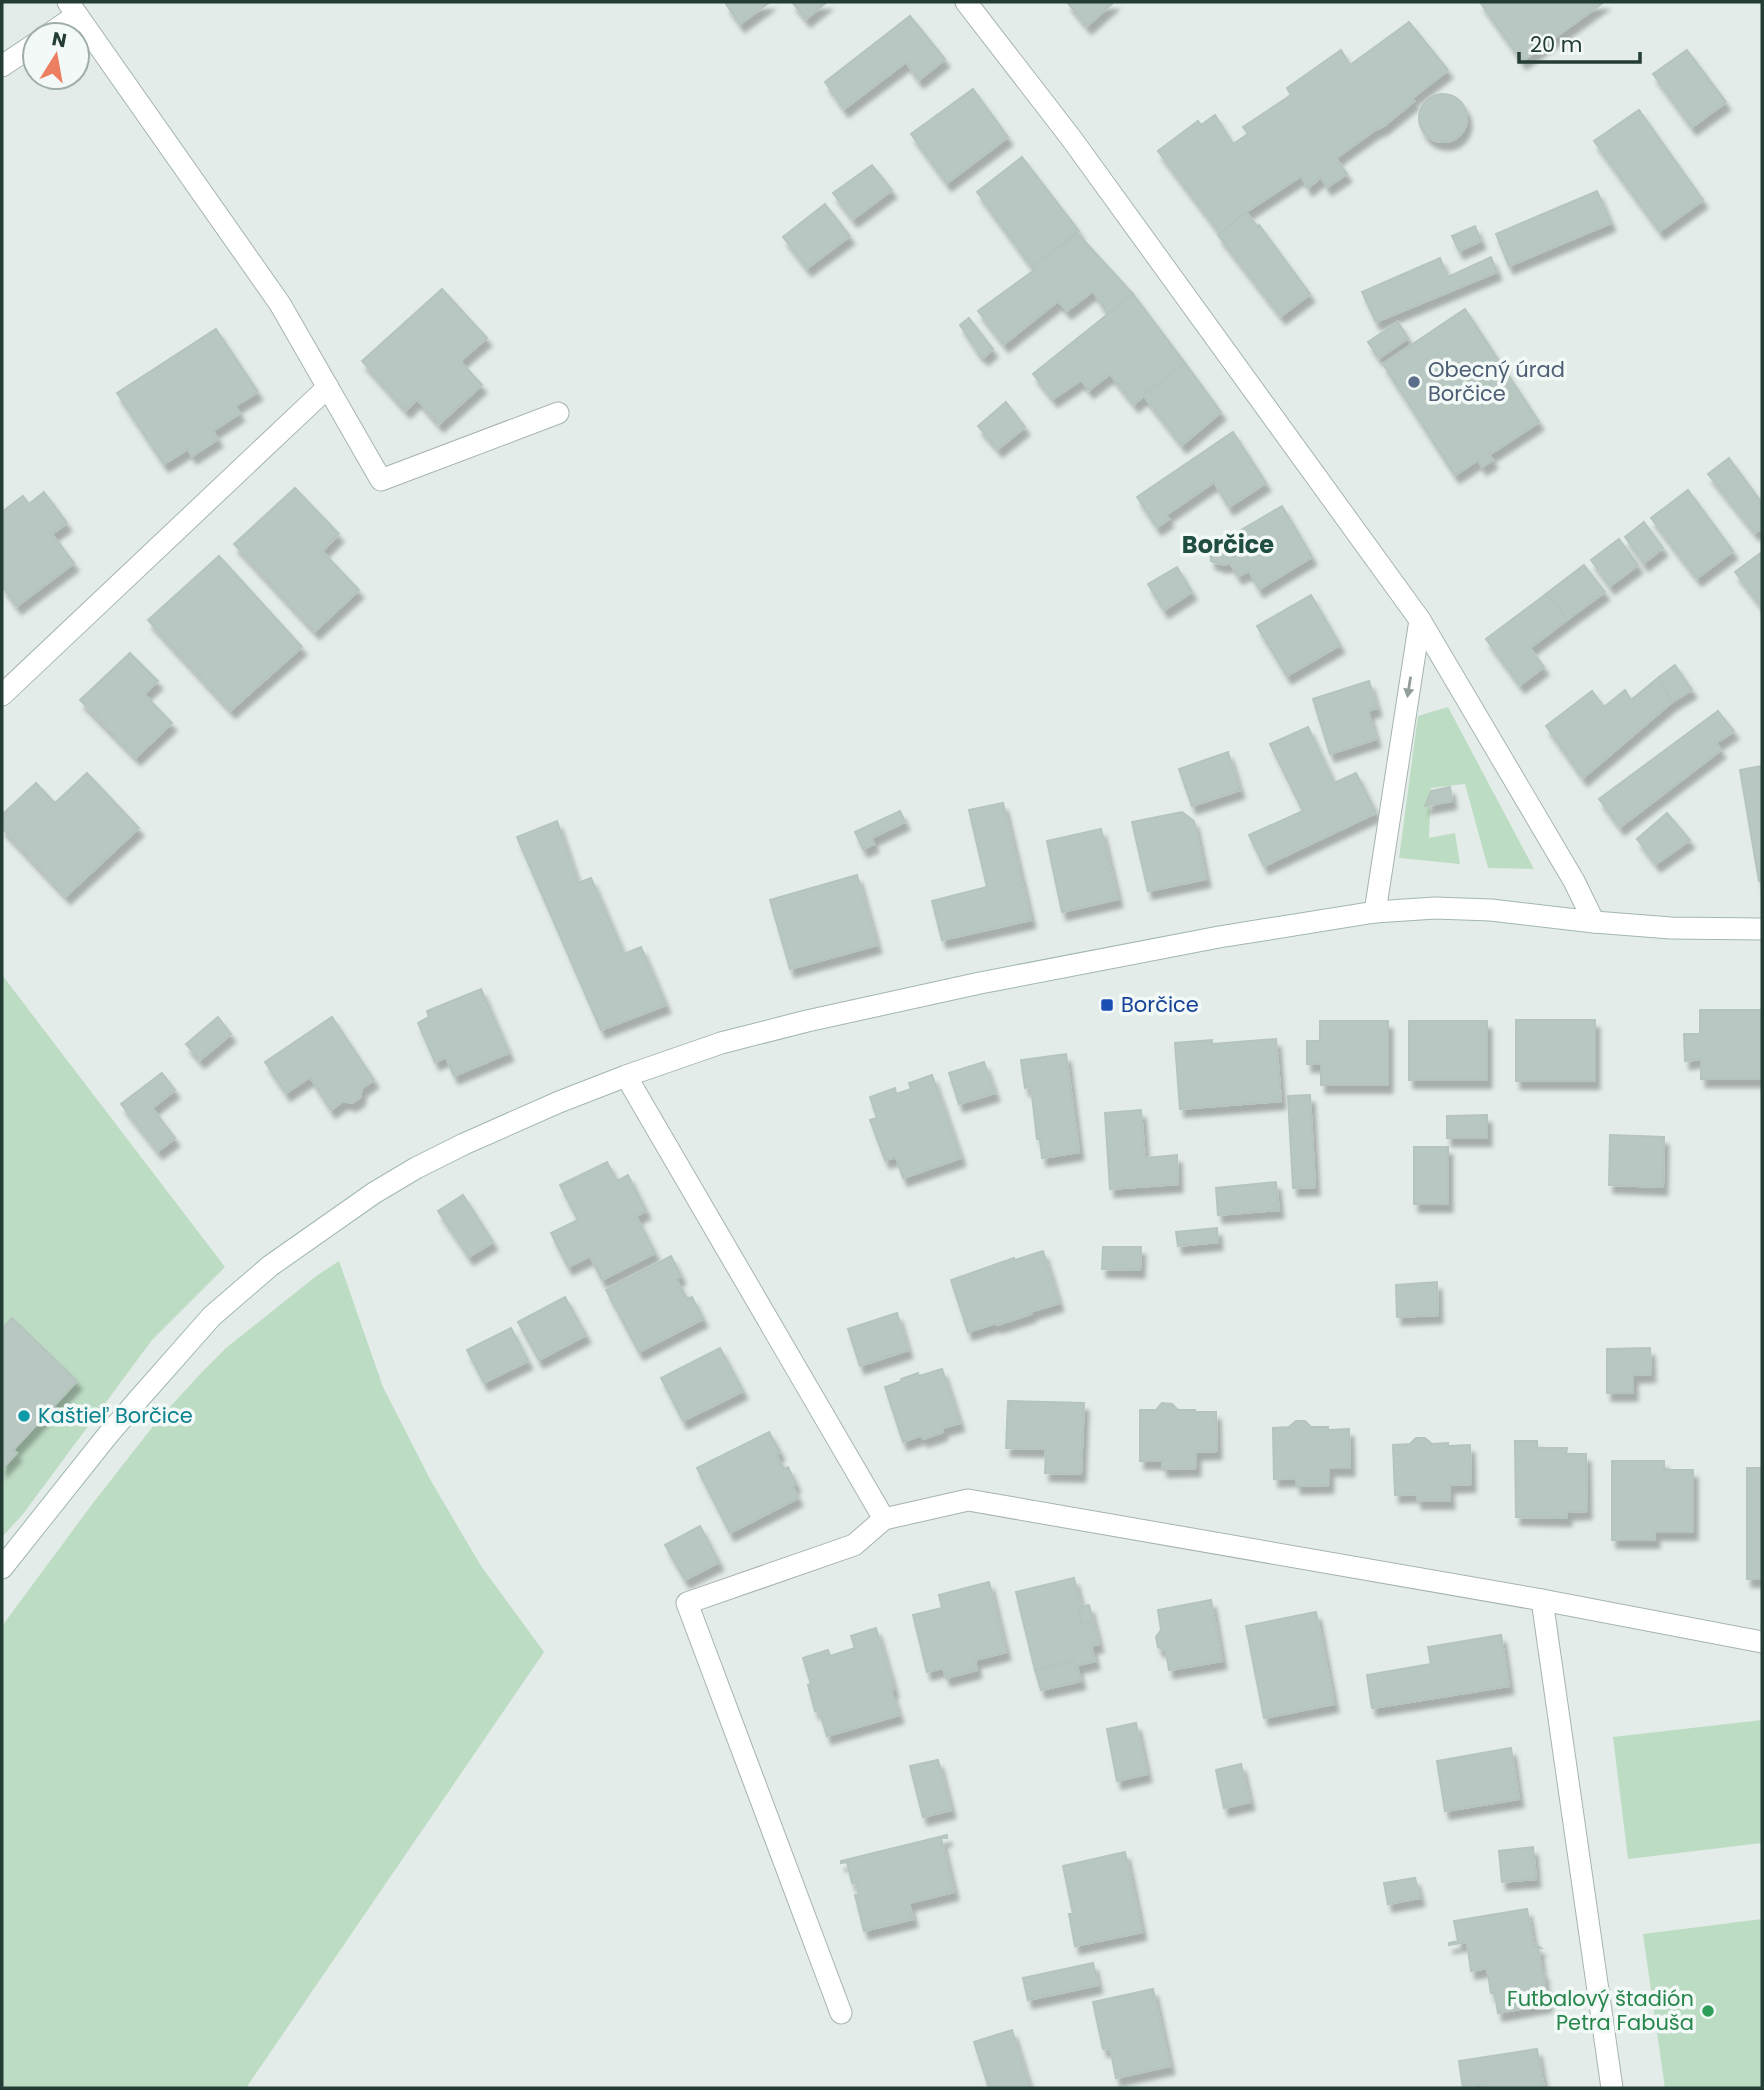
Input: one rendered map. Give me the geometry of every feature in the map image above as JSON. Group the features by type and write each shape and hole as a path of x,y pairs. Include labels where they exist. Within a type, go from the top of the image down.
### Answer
{"street":[{"path":"966,2 1071,138 1419,620 1574,881 1594,922"},
{"path":"61,21 73,8 274,294 381,480 558,413"},
{"path":"2,66 21,53"},
{"path":"2,695 328,387"},
{"path":"1375,912 1419,620"},
{"path":"2,1569 107,1436 212,1316 270,1266 416,1168 559,1102 626,1076 722,1042 980,983 1219,937 1375,912 1435,908 1671,928 1762,929"},
{"path":"626,1076 884,1519"},
{"path":"841,2013 687,1603 854,1545 884,1519 968,1500 1542,1600 1762,1642"},
{"path":"1542,1600 1612,2088"}],"green space":[{"path":"1448,707 1534,869 1488,868 1465,784 1431,788 1429,838 1455,833 1460,864 1399,858 1418,716"},
{"path":"2,975 225,1267 152,1340 23,1514 2,1537"},
{"path":"339,1261 383,1387 431,1481 481,1566 544,1652 246,2088 2,2088 2,1626 158,1420 203,1371 226,1348"},
{"path":"1762,1720 1762,1843 1628,1859 1613,1737"},
{"name":"Futbalový štadión Petra Fabuša","path":"1762,1919 1762,2088 1665,2088 1643,1934"}],"building":[{"path":"770,2 740,24 726,4"},
{"path":"792,2 827,2 806,19"},
{"path":"1067,2 1114,2 1087,26"},
{"path":"1480,2 1604,2 1522,61"},
{"path":"910,16 945,59 919,80 906,62 844,109 825,82"},
{"path":"1409,22 1448,70 1411,99 1414,101 1384,126 1336,158 1347,174 1327,187 1321,177 1308,188 1301,176 1246,212 1220,233 1158,151 1198,121 1201,125 1215,115 1233,144 1248,134 1243,127 1291,95 1287,88 1341,50 1350,65"},
{"path":"1687,50 1726,102 1692,127 1653,74"},
{"path":"973,89 1008,137 947,183 911,134"},
{"path":"1443,94 1460,101 1467,118 1460,135 1443,142 1426,135 1419,118 1426,101"},
{"path":"1639,110 1703,200 1660,231 1594,141"},
{"path":"1022,157 1079,231 1032,267 977,192"},
{"path":"872,165 892,190 853,219 833,193"},
{"path":"1597,191 1611,223 1509,266 1496,234"},
{"path":"825,204 850,236 807,268 783,237"},
{"path":"1246,212 1258,227 1259,225 1310,294 1281,316 1218,235"},
{"path":"1475,226 1481,241 1459,251 1452,236"},
{"path":"1078,234 1133,294 1108,314 1093,291 1067,311 1058,301 1004,344 978,311 1033,271 1035,264"},
{"path":"1491,257 1497,272 1376,322 1362,292 1440,258 1448,277"},
{"path":"442,289 487,338 460,361 482,385 439,424 417,399 406,410 362,361"},
{"path":"1133,294 1185,363 1134,404 1110,374 1089,390 1081,380 1053,399 1033,374"},
{"path":"1465,309 1539,422 1492,453 1490,451 1488,453 1493,460 1482,467 1478,460 1455,475 1383,364"},
{"path":"969,318 993,349 984,357 960,325"},
{"path":"1398,322 1408,338 1379,358 1368,342"},
{"path":"216,329 258,392 235,406 240,413 213,431 218,439 192,456 188,449 164,464 117,393"},
{"path":"1185,363 1221,412 1182,445 1143,395"},
{"path":"1006,402 1025,427 998,449 978,426"},
{"path":"1233,432 1266,483 1229,507 1214,482 1166,515 1169,519 1157,527 1137,497"},
{"path":"1729,458 1762,503 1762,528 1755,533 1708,474"},
{"path":"295,488 339,534 322,551 359,590 315,631 234,544"},
{"path":"1688,490 1733,551 1697,578 1651,518"},
{"path":"44,492 67,523 52,534 74,563 17,606 2,586 2,512 23,496 29,504"},
{"path":"1282,506 1312,557 1259,589 1249,571 1238,576 1230,563 1223,565 1211,561 1210,548"},
{"path":"1644,522 1663,548 1644,563 1625,537"},
{"path":"1619,539 1638,565 1610,586 1591,560"},
{"path":"1762,552 1762,607 1735,572"},
{"path":"219,556 302,647 231,710 148,620"},
{"path":"1584,565 1605,592 1568,619 1546,594"},
{"path":"1177,567 1192,592 1164,610 1148,584"},
{"path":"1546,594 1568,619 1530,648 1544,667 1520,685 1486,639"},
{"path":"1311,595 1340,645 1287,676 1257,626"},
{"path":"130,653 158,681 144,694 172,723 136,757 80,700"},
{"path":"1675,665 1692,690 1672,702 1659,677"},
{"path":"1659,677 1672,702 1583,778 1546,726 1592,691 1604,707 1625,690 1631,700"},
{"path":"1369,681 1377,708 1368,711 1376,739 1330,754 1313,699"},
{"path":"1718,711 1734,731 1716,743 1721,750 1620,827 1599,799"},
{"path":"1308,727 1334,783 1356,773 1376,813 1264,866 1249,835 1303,811 1270,744"},
{"path":"1228,752 1240,790 1192,806 1179,769"},
{"path":"1762,766 1762,880 1759,881 1740,770"},
{"path":"87,773 139,828 66,896 2,828 2,815 36,783 55,803"},
{"path":"1450,787 1452,801 1425,806 1431,791"},
{"path":"1003,803 1031,920 942,940 932,901 987,887 969,810"},
{"path":"900,811 905,822 871,838 874,844 863,849 855,832"},
{"path":"1182,812 1194,821 1206,879 1148,891 1132,822"},
{"path":"1667,813 1690,840 1656,864 1637,839"},
{"path":"557,821 578,883 591,878 624,954 641,947 666,1005 601,1030 517,837"},
{"path":"1101,829 1118,899 1062,912 1047,841"},
{"path":"857,875 877,945 790,969 770,900"},
{"path":"481,989 509,1053 454,1076 446,1057 435,1062 418,1023 429,1017 427,1011"},
{"path":"1700,1010 1762,1010 1762,1079 1701,1079 1701,1059 1685,1061 1684,1034 1700,1034"},
{"path":"218,1017 231,1034 200,1060 186,1044"},
{"path":"332,1017 374,1080 362,1088 360,1098 352,1103 343,1101 331,1110 310,1077 286,1093 265,1062"},
{"path":"1516,1020 1595,1020 1595,1081 1516,1081"},
{"path":"1320,1021 1388,1021 1388,1085 1321,1085 1321,1064 1307,1064 1307,1041 1320,1041"},
{"path":"1409,1021 1487,1021 1487,1080 1409,1080"},
{"path":"1276,1039 1281,1101 1180,1109 1175,1043 1212,1040 1212,1044"},
{"path":"1066,1054 1079,1152 1042,1158 1031,1087 1025,1088 1021,1060"},
{"path":"984,1062 995,1093 959,1104 949,1073"},
{"path":"162,1073 175,1090 152,1108 175,1138 158,1151 121,1104"},
{"path":"932,1075 961,1158 903,1178 896,1157 885,1160 870,1120 877,1118 870,1097 895,1088 896,1094 911,1089 909,1083"},
{"path":"1310,1095 1315,1187 1293,1188 1288,1096"},
{"path":"1141,1110 1145,1158 1177,1155 1178,1184 1110,1189 1105,1113"},
{"path":"1487,1115 1487,1138 1447,1138 1447,1116"},
{"path":"1610,1135 1664,1137 1663,1187 1609,1185"},
{"path":"1414,1147 1448,1147 1448,1204 1414,1204"},
{"path":"607,1162 617,1181 628,1175 646,1211 636,1216 655,1253 602,1280 590,1256 568,1267 551,1233 578,1220 560,1185"},
{"path":"1276,1182 1279,1210 1218,1215 1216,1188"},
{"path":"463,1195 493,1242 469,1257 438,1211"},
{"path":"1217,1228 1218,1242 1178,1246 1176,1232"},
{"path":"1103,1247 1141,1247 1140,1270 1102,1269"},
{"path":"1043,1251 1059,1303 997,1325 996,1323 968,1332 951,1280"},
{"path":"671,1256 681,1276 676,1279 687,1299 692,1297 703,1319 639,1352 606,1290"},
{"path":"1437,1282 1438,1315 1397,1317 1396,1285"},
{"path":"565,1297 586,1335 539,1360 518,1322"},
{"path":"897,1313 908,1350 860,1366 848,1329"},
{"name":"Kaštieľ Borčice","path":"12,1318 77,1381 13,1450 17,1453 2,1469 2,1329"},
{"path":"511,1328 528,1361 484,1383 467,1350"},
{"path":"720,1348 743,1391 683,1421 661,1378"},
{"path":"1650,1348 1651,1374 1633,1375 1633,1393 1607,1393 1607,1349"},
{"path":"942,1369 960,1423 942,1428 943,1432 923,1439 922,1435 903,1442 885,1387 918,1373 919,1376"},
{"path":"1008,1401 1084,1403 1081,1474 1045,1473 1046,1449 1006,1448"},
{"path":"1162,1403 1172,1404 1178,1410 1216,1412 1217,1451 1196,1452 1196,1468 1163,1469 1162,1461 1140,1461 1140,1410 1156,1410"},
{"path":"1296,1421 1305,1421 1311,1427 1328,1427 1328,1430 1349,1429 1350,1468 1329,1468 1329,1485 1296,1486 1296,1478 1274,1479 1273,1428 1289,1427"},
{"path":"769,1432 780,1452 776,1455 784,1469 788,1467 796,1484 792,1486 798,1498 730,1533 697,1468"},
{"path":"1416,1438 1425,1438 1432,1444 1470,1445 1471,1484 1449,1485 1450,1501 1417,1501 1417,1494 1395,1495 1393,1445 1410,1444"},
{"path":"1515,1441 1537,1441 1537,1448 1567,1448 1566,1454 1586,1454 1587,1511 1567,1512 1567,1518 1516,1517"},
{"path":"1612,1461 1664,1461 1664,1470 1693,1470 1693,1532 1655,1532 1655,1540 1612,1540"},
{"path":"1747,1468 1762,1468 1762,1579 1747,1579"},
{"path":"700,1526 719,1562 685,1580 665,1545"},
{"path":"1074,1578 1082,1609 1078,1609 1082,1624 1093,1621 1099,1644 1091,1646 1095,1661 1075,1666 1073,1661 1035,1670 1016,1592"},
{"path":"989,1582 1006,1652 975,1660 977,1670 946,1678 943,1668 927,1672 913,1615 942,1608 939,1595"},
{"path":"1211,1600 1222,1661 1169,1670 1166,1651 1158,1647 1156,1637 1161,1630 1158,1610"},
{"path":"1089,1605 1093,1621 1082,1624 1078,1609"},
{"path":"1316,1612 1334,1704 1264,1718 1246,1626"},
{"path":"876,1628 899,1715 827,1736 819,1710 815,1711 803,1658 828,1650 830,1656 855,1648 851,1636"},
{"path":"1501,1635 1509,1686 1372,1708 1367,1675 1431,1664 1428,1647"},
{"path":"1073,1661 1081,1681 1041,1690 1035,1670"},
{"path":"1136,1723 1147,1774 1117,1781 1107,1729"},
{"path":"1511,1748 1519,1799 1445,1811 1437,1761"},
{"path":"938,1760 951,1810 923,1817 910,1766"},
{"path":"1241,1764 1250,1802 1224,1808 1216,1770"},
{"path":"947,1835 947,1838 941,1838 954,1892 909,1903 913,1919 864,1931 855,1895 859,1894 856,1882 852,1883 847,1862 841,1861"},
{"path":"1533,1847 1536,1879 1502,1882 1499,1851"},
{"path":"1125,1852 1142,1932 1075,1946 1069,1914 1073,1914 1063,1866"},
{"path":"1415,1878 1420,1898 1388,1904 1384,1883"},
{"path":"1527,1909 1534,1947 1541,1948 1538,1948 1542,1973 1546,1974 1543,1974 1548,2004 1498,2013 1487,1968 1471,1971 1467,1942 1449,1945 1458,1941 1454,1921"},
{"path":"1093,1963 1098,1985 1028,2000 1023,1978"},
{"path":"1153,1989 1170,2066 1116,2078 1110,2048 1103,2049 1093,2002"},
{"path":"1012,2030 1030,2088 989,2088 974,2042"},
{"path":"1537,2049 1544,2088 1482,2088 1481,2084 1463,2088 1459,2061"}],"place":[{"name":"Obecný úrad Borčice","path":"1414,382"},
{"name":"Borčice","path":"1107,1005"},
{"name":"Kaštieľ Borčice","path":"24,1416"},
{"name":"Futbalový štadión Petra Fabuša","path":"1708,2011"}],"district":[{"name":"Borčice","path":"1228,545"}]}
